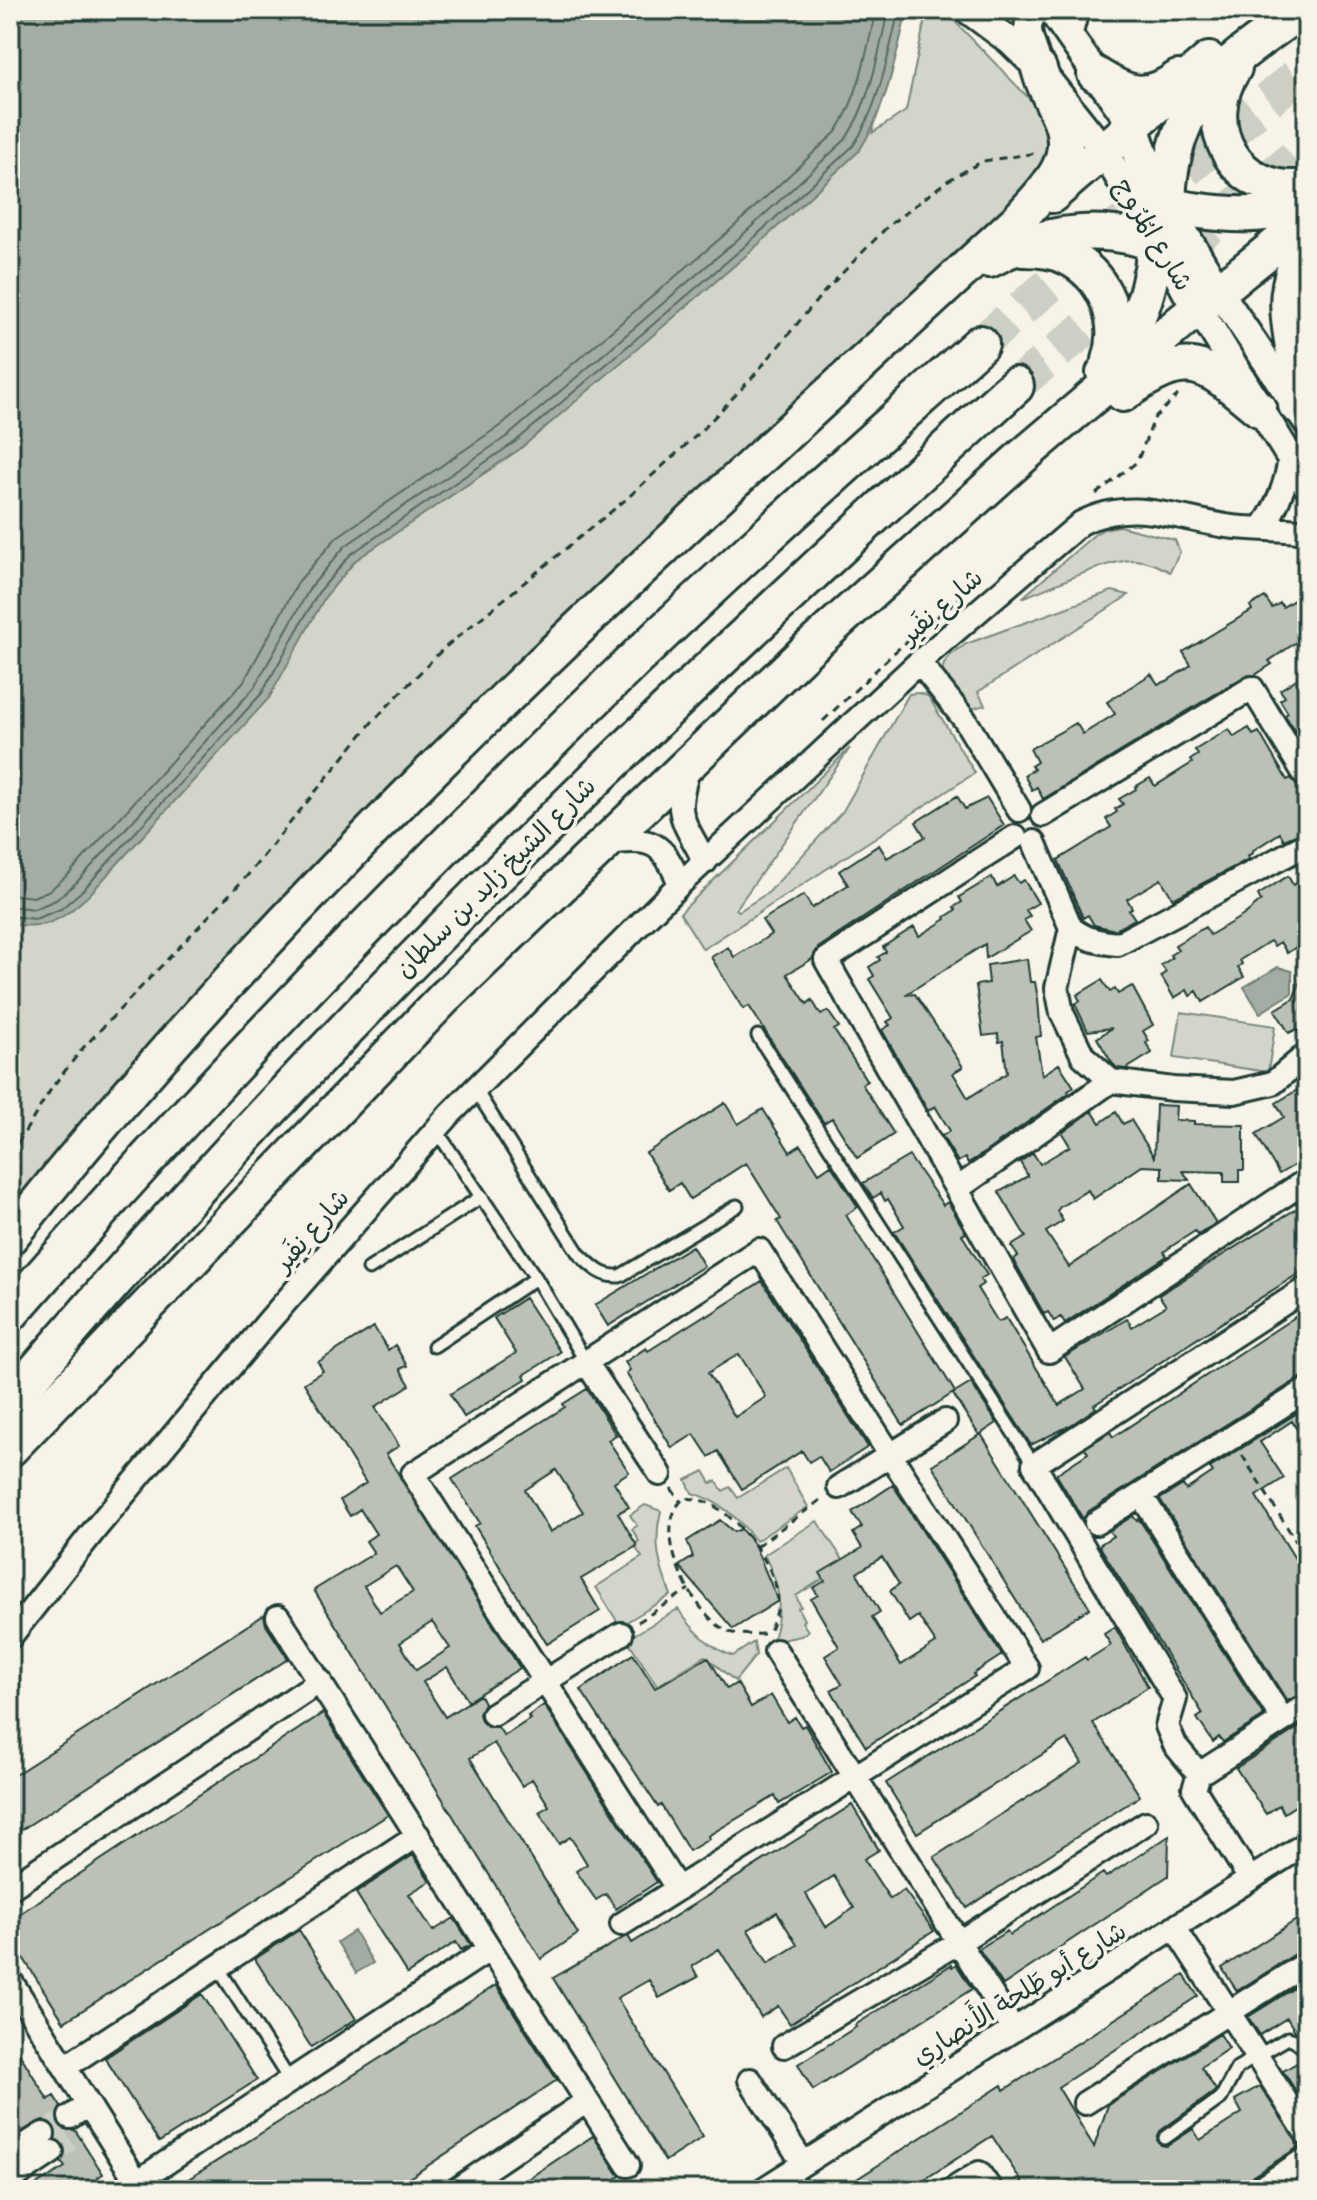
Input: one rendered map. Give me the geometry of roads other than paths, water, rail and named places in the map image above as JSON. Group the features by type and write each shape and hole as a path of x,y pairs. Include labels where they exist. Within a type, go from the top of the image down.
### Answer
{"highway":[{"path":"10,1313 165,1140 472,819 643,652 980,344"},
{"name":"شارع الشيخ زايد بن سلطان","path":"10,1402 210,1173 361,1012 516,854 674,700 1015,386"}],"main road":[{"path":"1160,202 1184,125 1240,44 1272,10"},
{"path":"1095,74 1121,90 1154,92 1301,10"},
{"path":"1019,219 1240,44"},
{"path":"1240,44 1224,83 1221,112 1224,140 1245,174 1262,184 1282,189 1307,187"},
{"path":"10,1237 164,1053 465,736 561,642 1019,219 1057,176 1065,149 1063,127 1039,69"},
{"path":"1023,456 1046,426 1106,372 1128,340 1165,248 1160,202 1132,129"},
{"path":"1104,151 1142,192 1160,202 1252,214 1307,203"},
{"path":"10,1449 444,998 809,648 1023,456 1307,220"},
{"path":"957,277 1002,252 1044,237 1088,232 1134,238 1165,248 1209,299"},
{"path":"1302,414 1287,317 1288,292 1295,265 1307,244"},
{"path":"1002,252 1024,248 1046,250 1067,257 1086,269 1101,286 1115,328 1113,350 1106,372"},
{"path":"1065,421 1096,412 1151,375 1180,366 1200,367 1217,374 1259,409"}],"street":[{"name":"شارع المُرُوج","path":"968,10 1010,41 1039,69 1104,151 1165,248"},
{"path":"1036,10 1030,18 1027,33 1039,69"},
{"path":"1051,10 1132,129"},
{"path":"1070,37 1077,10"},
{"name":"شارع المُرُوج","path":"1160,202 1259,409 1307,485"},
{"name":"شارع المُرُوج","path":"1209,299 1302,414"},
{"path":"1262,528 1275,510 1290,458"},
{"name":"شارع نِفَير","path":"10,1637 96,1528 257,1335 475,1089 680,884 919,662 1081,523 1117,509 1143,510 1223,526 1307,532"},
{"path":"919,662 965,720 1019,810"},
{"path":"1043,815 1252,688 1307,778"},
{"path":"691,760 679,807 682,819 705,862"},
{"path":"1043,815 1029,808 1019,810 1011,823 1024,839 1071,928 1097,942 1118,944 1307,844"},
{"path":"1043,815 1045,831 1024,839 826,960 1049,1351 1307,1180"},
{"path":"605,843 648,841 660,847 669,858 680,884"},
{"path":"1071,928 1057,988 1062,1013 1083,1056 1111,1081 1173,1089 1234,1092 1273,1083 1307,1054"},
{"path":"957,1189 1111,1081"},
{"path":"622,1924 1027,1668 759,1250 413,1474 677,1888"},
{"path":"1199,1774 1175,1745 1167,1726 1175,1699 1034,1465 1307,1288"},
{"path":"586,1362 660,1474"},
{"path":"1096,1523 1307,1390"},
{"path":"839,1487 945,1421"},
{"path":"1141,1495 1283,1720"},
{"path":"278,1617 628,2165"},
{"path":"493,1714 621,1634"},
{"path":"776,1651 1014,2030"},
{"path":"10,1888 320,1681"},
{"path":"1250,1879 1194,1789 1199,1774 1307,1705"},
{"path":"784,2046 959,1942 1146,1823"},
{"path":"65,2067 418,1835"},
{"name":"شارع أبو طَلحة الأَنصارِي","path":"762,2190 1307,1843"},
{"path":"1174,1927 1307,2134"},
{"path":"10,1980 65,2067 84,2119 139,2186 290,2081 490,1949"},
{"path":"1085,2103 1307,1963"},
{"path":"750,2080 803,2163"},
{"path":"456,2190 587,2101"},
{"path":"10,2155 48,2143 10,2180"},
{"path":"1258,2190 1307,2158"},
{"path":"952,2190 979,2173 991,2190"}],"lane":[{"path":"758,1036 1034,1465"},
{"path":"475,1089 579,1254 596,1271 608,1276 620,1276 737,1206"},
{"path":"436,1130 536,1278 586,1362"},
{"path":"369,1269 481,1197"},
{"path":"434,1346 536,1278"},
{"path":"217,1966 290,2081"},
{"path":"1165,2138 1221,2098 1237,2068 1288,2038 1307,2047"}],"water":[{"path":"10,10 907,10 883,101 859,151 749,253 520,449 356,560 325,597 269,698 89,895 62,917 34,926 10,924"},
{"path":"1278,967 1292,971 1292,993 1260,1013 1244,987"},
{"path":"354,1931 373,1963 356,1973 337,1942"}],"tunnel":[{"path":"980,344 1307,67"},
{"path":"1015,386 1307,147"},
{"path":"43,2134 70,2117"},
{"path":"52,2152 80,2134"}]}
